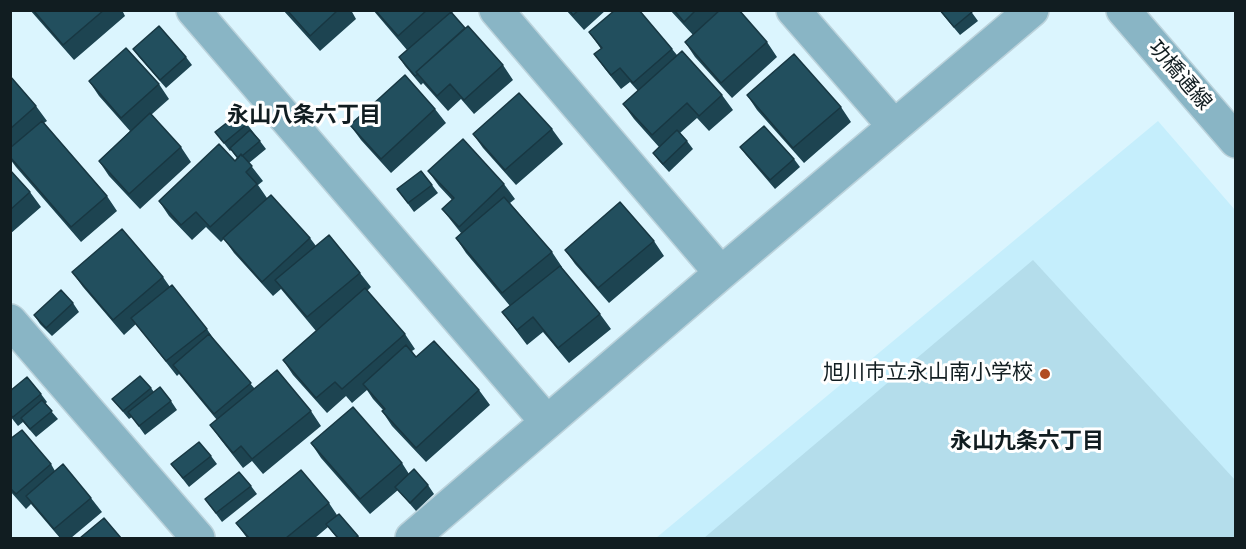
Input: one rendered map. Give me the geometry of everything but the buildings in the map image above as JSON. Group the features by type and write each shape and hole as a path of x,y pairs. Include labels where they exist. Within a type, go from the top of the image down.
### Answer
{"street":[{"path":"193,10 548,422"},
{"path":"496,10 721,273"},
{"path":"794,10 894,126"},
{"path":"412,538 1032,10"},
{"name":"功橋通線","path":"1123,10 1236,141"},
{"path":"10,321 198,538"}],"shaded area":[{"name":"旭川市立永山南小学校","path":"1158,121 1235,210 1235,538 656,538"},
{"path":"1033,260 1235,480 1235,538 704,538"}],"place":[{"name":"旭川市立永山南小学校","path":"1045,374"}],"district":[{"name":"永山八条六丁目","path":"304,116"},
{"name":"永山九条六丁目","path":"1027,442"}]}
